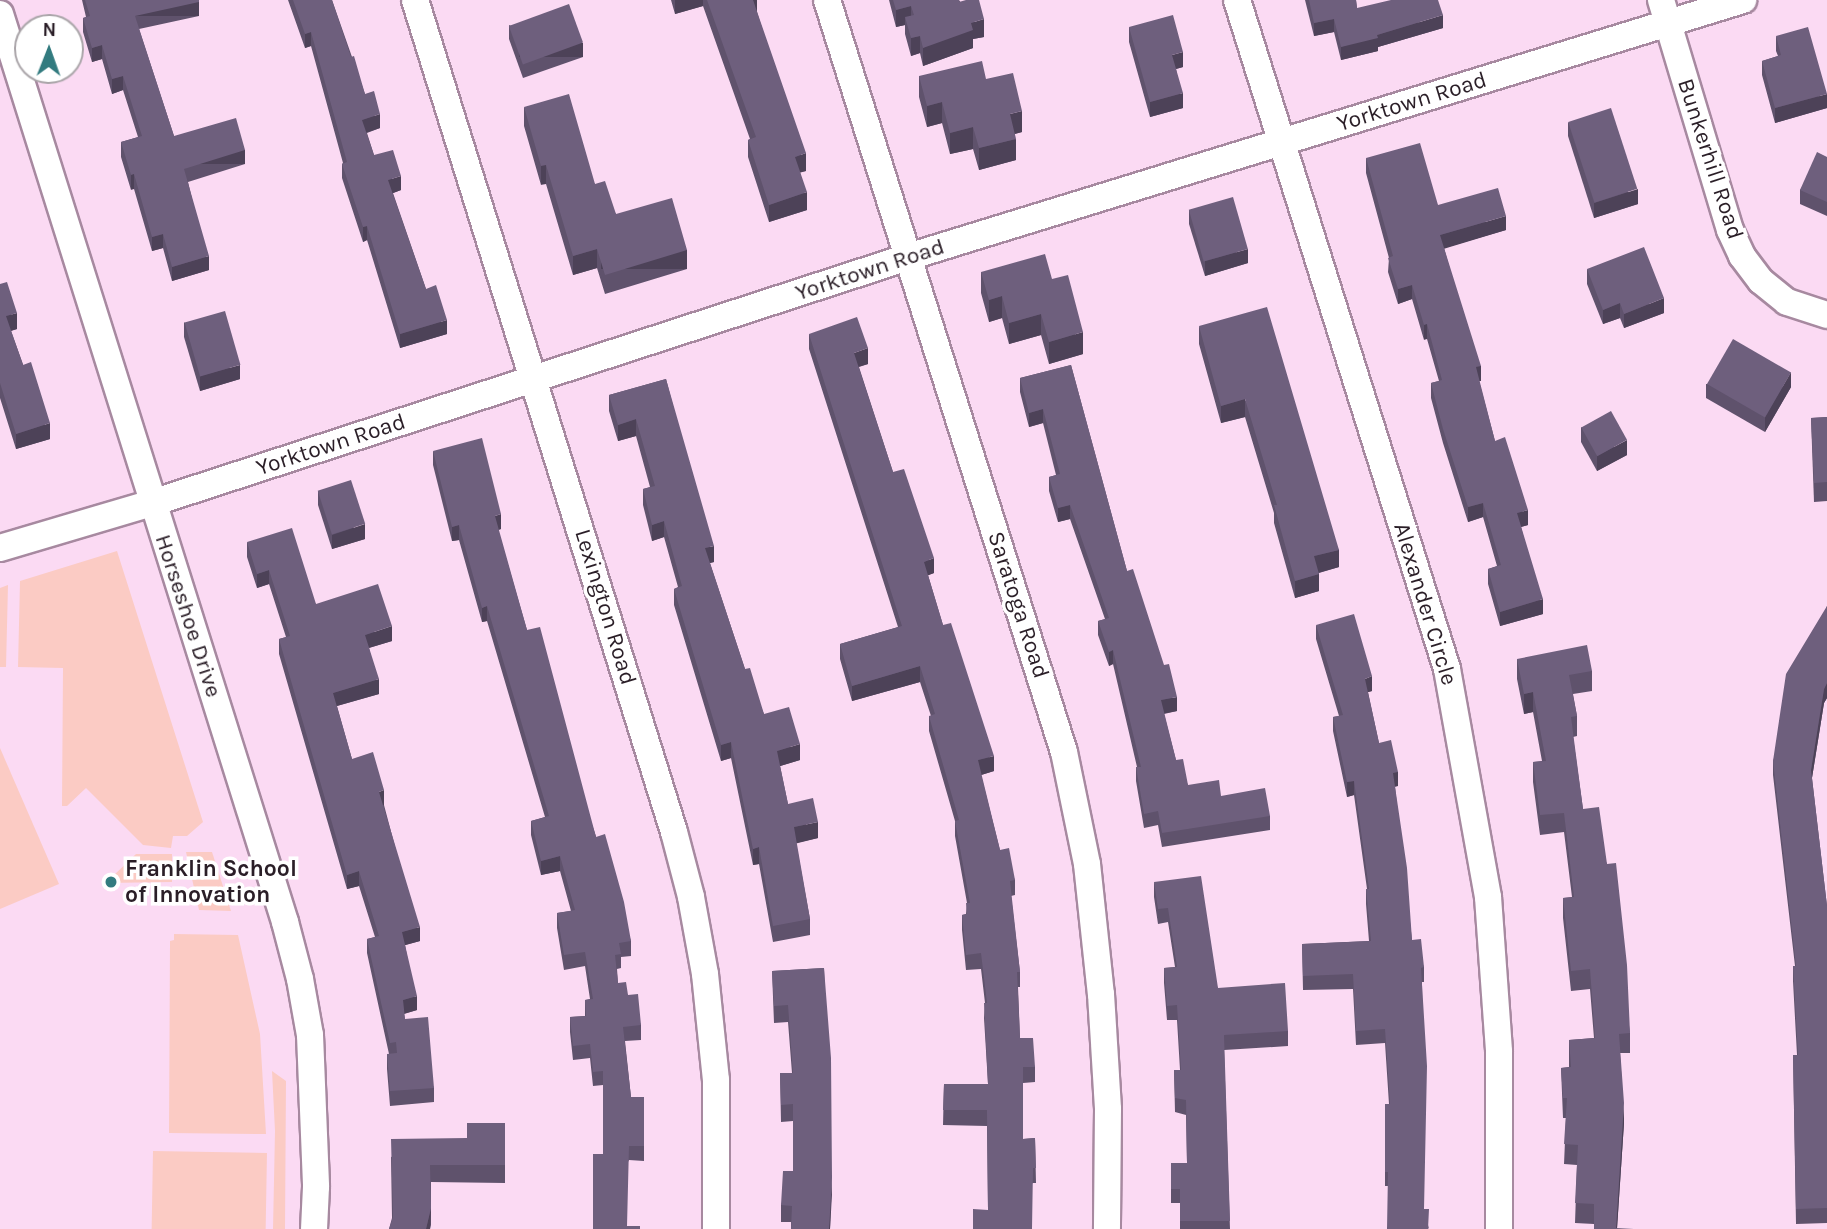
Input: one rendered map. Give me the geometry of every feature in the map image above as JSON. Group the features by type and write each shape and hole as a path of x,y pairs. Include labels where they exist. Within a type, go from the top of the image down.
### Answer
{"street":[{"name":"Lexington Road","path":"415,0 674,832 691,897 705,974 716,1080 716,1229"},
{"name":"Saratoga Road","path":"827,0 1065,752 1087,864 1101,994 1108,1109 1107,1229"},
{"name":"Alexander Circle","path":"1237,0 1447,669 1488,897 1499,1052 1499,1229"},
{"name":"Yorktown Road","path":"0,548 152,503 908,257 1281,142 1664,12 1744,0"},
{"name":"Bunkerhill Road","path":"1664,12 1730,230 1742,256 1761,281 1787,302 1827,315"},
{"name":"Horseshoe Drive","path":"0,14 285,922 300,979 310,1035 316,1187 314,1229"}],"shaded area":[{"path":"117,551 203,822 187,836 173,836 171,848 143,845 86,788 67,806 62,806 63,668 18,667 20,581"},
{"path":"8,585 6,667 0,667 0,588"},
{"path":"0,748 59,884 0,909"},
{"path":"186,852 212,852 231,911 199,910"},
{"path":"136,854 172,854 172,882 105,883 105,876 113,876"},
{"path":"174,934 238,935 260,1034 266,1134 169,1133 170,941 174,940"},
{"path":"272,1071 286,1081 285,1229 273,1229 275,1131"},
{"path":"153,1151 267,1153 266,1229 152,1229"}],"building":[{"path":"85,0 199,0 135,16 174,136 236,118 245,150 184,169 209,256 172,267 163,234 152,237 134,174 131,175 121,142 142,136 123,76 112,79 102,45 92,48 84,21 84,18 90,16"},
{"path":"293,0 332,0 351,57 354,56 365,94 374,91 380,114 362,120 374,155 393,150 401,176 388,180 426,289 436,285 447,320 400,334 367,226 363,227 342,164 347,162 311,32 305,34"},
{"path":"707,0 753,0 806,153 795,157 807,192 769,205 748,140 756,137"},
{"path":"893,0 979,0 984,19 971,23 973,30 923,48 920,36 911,38 905,17 914,15 911,6 896,10"},
{"path":"1309,0 1356,0 1357,8 1391,0 1438,0 1443,15 1377,35 1378,38 1341,47 1334,19 1314,23"},
{"path":"569,4 583,43 523,64 509,26"},
{"path":"1173,15 1183,52 1172,55 1183,93 1150,102 1129,27"},
{"path":"1808,27 1827,94 1775,108 1762,61 1781,55 1776,36"},
{"path":"982,61 986,79 1013,73 1022,111 1010,114 1016,139 979,148 973,127 950,133 942,102 927,106 919,76"},
{"path":"569,94 595,184 605,181 616,214 672,198 687,250 605,275 597,249 573,256 546,165 541,166 524,107"},
{"path":"1611,108 1637,189 1594,203 1568,122"},
{"path":"1420,143 1438,205 1498,188 1506,216 1440,235 1481,366 1476,367 1495,441 1505,437 1528,510 1517,513 1543,599 1500,612 1488,569 1501,565 1483,503 1468,507 1431,383 1442,380 1427,324 1424,325 1412,285 1398,289 1388,258 1393,256 1366,158"},
{"path":"1817,152 1827,157 1827,202 1800,190"},
{"path":"1233,197 1248,249 1204,262 1189,210"},
{"path":"1644,247 1664,298 1624,314 1620,303 1603,310 1587,269"},
{"path":"1045,254 1052,279 1068,275 1083,332 1049,342 1041,314 1009,323 1002,296 989,300 981,272"},
{"path":"7,282 17,313 6,316 23,365 31,362 50,423 16,434 0,383 0,284"},
{"path":"1267,307 1339,550 1314,556 1319,574 1295,581 1274,505 1277,505 1245,399 1221,406 1199,326"},
{"path":"225,311 240,365 200,376 185,323"},
{"path":"857,317 868,348 854,353 893,472 904,469 934,558 924,562 943,625 951,623 994,756 978,760 1000,850 1009,848 1015,880 1010,881 1020,972 1017,972 1020,1038 1033,1038 1035,1067 1023,1067 1023,1139 1035,1138 1032,1229 973,1229 973,1209 988,1210 987,1110 943,1110 944,1084 988,1084 984,1003 987,1003 981,953 966,955 962,915 967,914 966,903 970,903 955,821 959,820 929,716 935,714 920,666 852,686 840,644 902,626 809,334"},
{"path":"1733,339 1791,372 1765,418 1707,384"},
{"path":"1071,365 1127,571 1133,569 1164,665 1169,664 1177,697 1161,700 1176,760 1183,759 1188,785 1219,780 1221,796 1265,788 1270,816 1162,833 1158,811 1144,814 1136,767 1141,767 1113,650 1109,652 1098,621 1109,618 1070,505 1058,508 1049,477 1060,474 1043,409 1029,413 1020,378"},
{"path":"666,379 714,546 705,548 745,669 750,668 764,714 789,707 800,744 777,751 788,804 813,798 818,822 794,827 810,919 773,926 759,847 753,849 731,742 721,745 674,589 682,586 664,521 652,525 643,489 655,486 636,419 618,425 609,395"},
{"path":"1611,411 1627,440 1597,456 1581,427"},
{"path":"1827,417 1827,482 1814,483 1811,418"},
{"path":"482,438 501,514 495,516 527,630 540,627 596,837 605,834 624,902 631,941 619,943 621,954 615,955 618,983 626,982 628,995 638,994 641,1025 623,1027 631,1097 644,1097 644,1146 629,1146 627,1226 640,1226 640,1229 593,1229 593,1154 603,1154 603,1071 593,1072 590,1044 573,1046 570,1017 586,1016 585,1000 593,999 585,952 564,955 557,913 575,910 560,856 541,861 531,821 549,816 487,606 482,608 459,525 452,527 433,451"},
{"path":"351,480 365,524 332,535 318,491"},
{"path":"292,528 316,604 378,584 392,626 365,635 379,679 333,693 352,759 373,752 384,790 379,792 420,927 402,932 417,996 403,1000 405,1019 428,1017 434,1088 390,1091 387,1054 397,1053 396,1042 390,1043 367,939 379,936 359,871 347,875 279,639 290,636 269,570 257,574 247,542"},
{"path":"1827,606 1827,683 1811,770 1827,906 1827,1208 1796,1209 1793,1055 1798,1055 1793,966 1796,966 1773,761 1786,674"},
{"path":"1354,614 1372,676 1365,679 1379,743 1391,740 1398,772 1393,773 1407,868 1412,940 1421,939 1427,1066 1424,1209 1429,1209 1428,1229 1387,1229 1385,1104 1390,1104 1385,1029 1356,1031 1353,974 1303,976 1302,944 1371,941 1366,889 1369,889 1354,781 1347,782 1333,717 1343,715 1316,625"},
{"path":"1587,645 1592,671 1569,675 1577,716 1571,717 1583,809 1599,807 1607,864 1616,863 1627,965 1630,1033 1619,1034 1624,1103 1616,1228 1634,1229 1594,1229 1594,1204 1575,1203 1578,1145 1564,1144 1567,1098 1563,1098 1561,1068 1571,1067 1569,1040 1595,1038 1590,969 1571,971 1563,898 1574,897 1564,813 1540,815 1533,762 1546,761 1533,692 1524,694 1517,659"},
{"path":"1201,876 1218,988 1285,983 1288,1031 1224,1035 1230,1221 1180,1221 1180,1189 1171,1189 1171,1163 1187,1163 1186,1100 1175,1098 1174,1070 1181,1070 1177,1005 1167,1006 1164,968 1177,967 1168,908 1158,909 1154,882"},
{"path":"824,968 831,1058 832,1178 829,1229 791,1229 792,1206 781,1205 783,1171 793,1171 793,1104 781,1105 780,1073 793,1073 788,1005 774,1006 772,971"},
{"path":"467,1123 505,1123 505,1165 430,1165 431,1208 426,1229 389,1229 393,1217 391,1139 467,1138"}],"place":[{"name":"Franklin School of Innovation","path":"111,882"}]}
